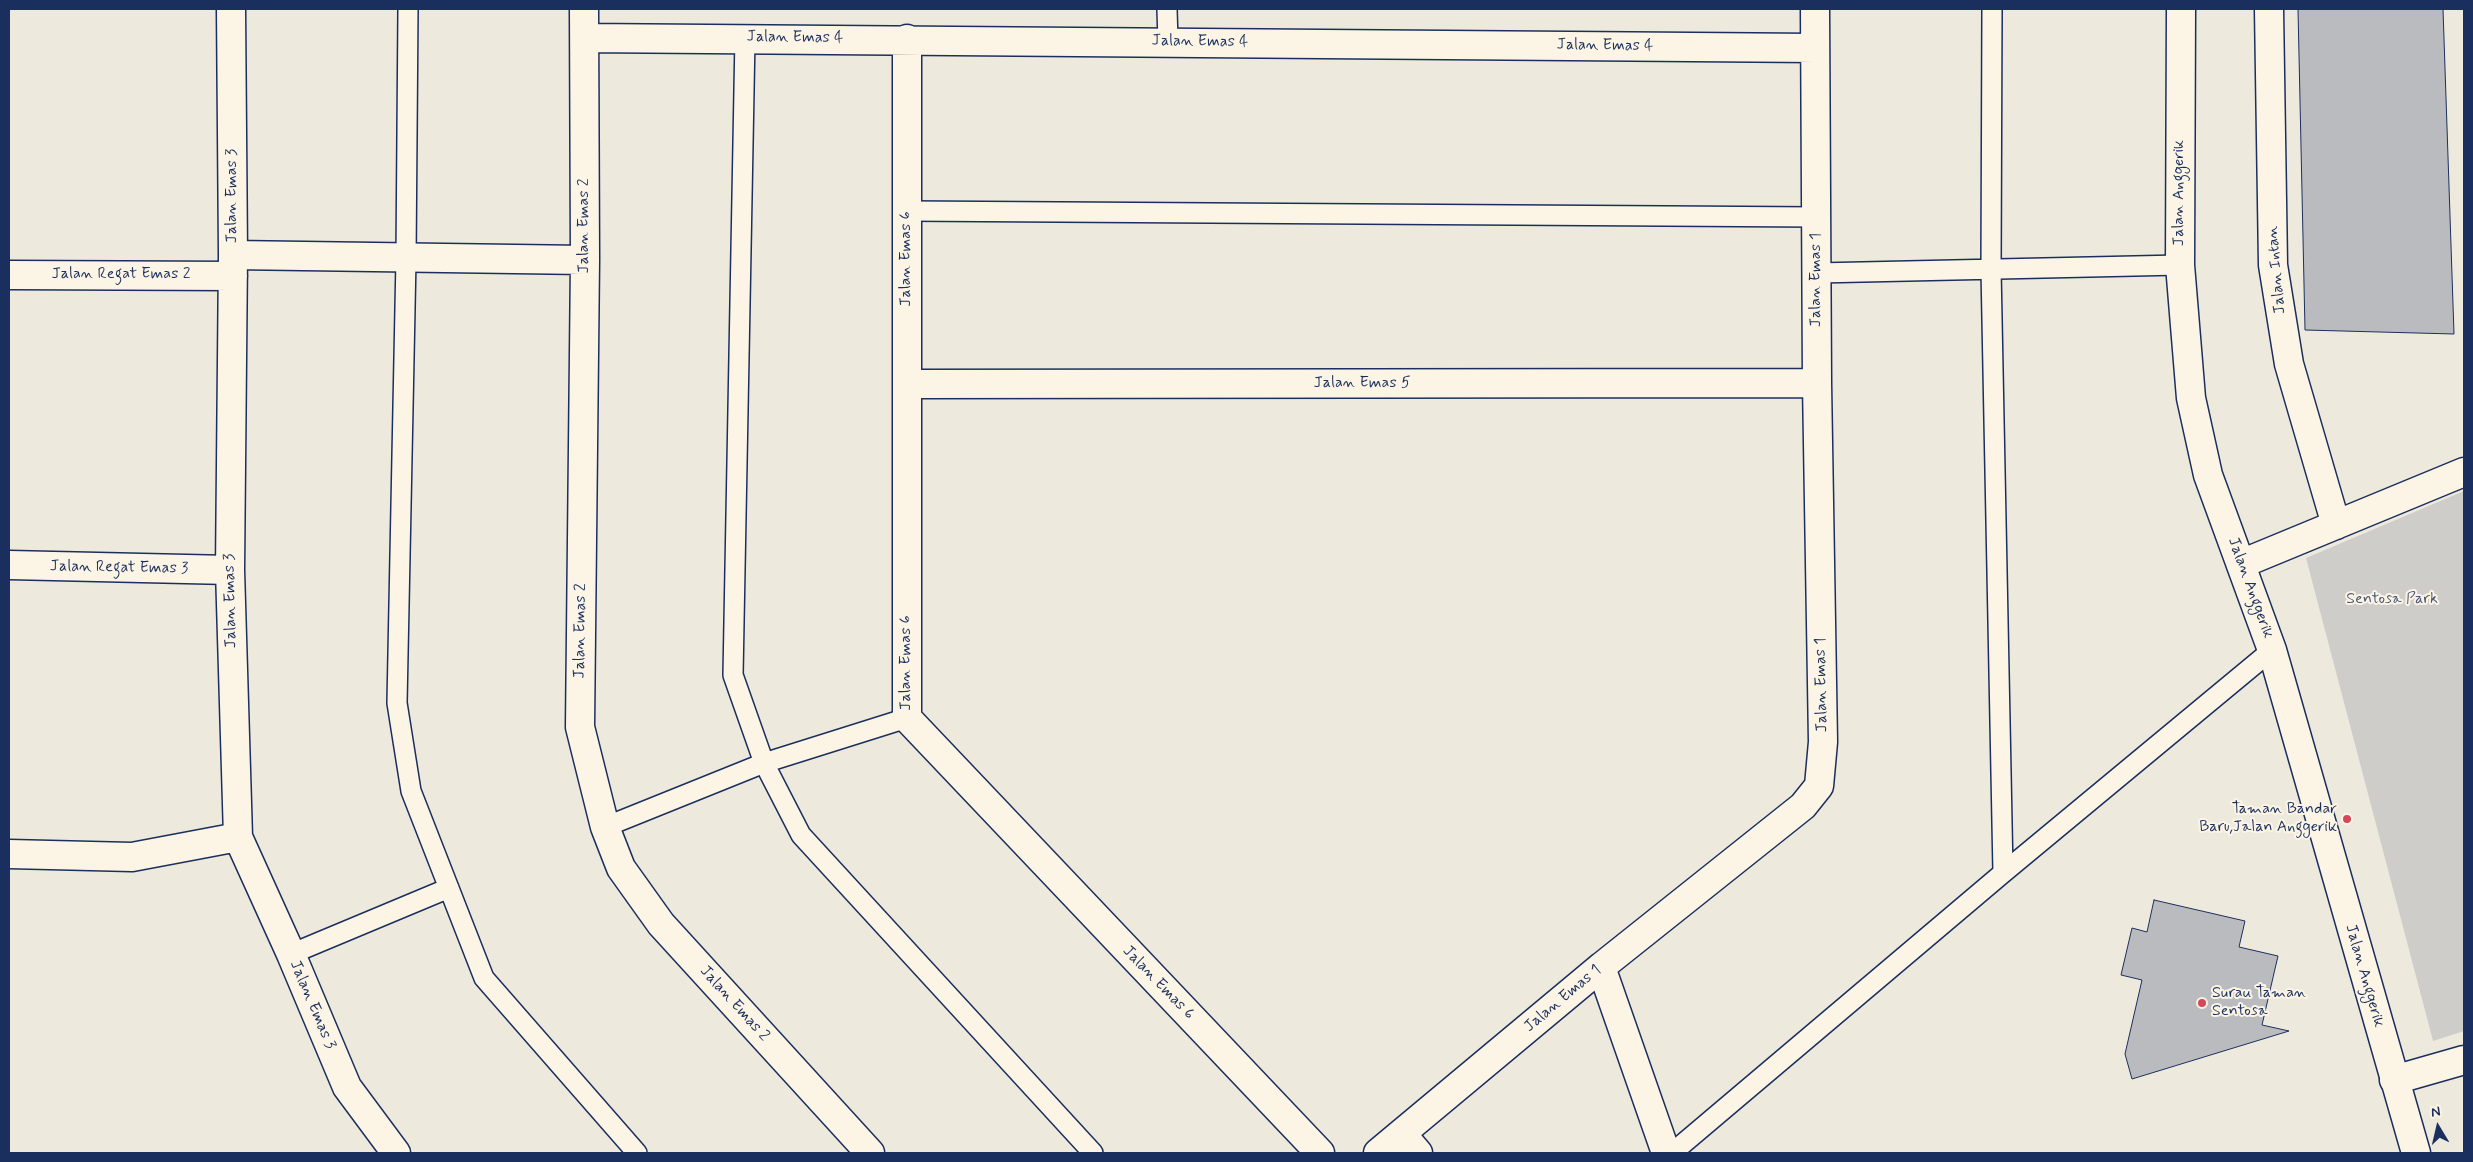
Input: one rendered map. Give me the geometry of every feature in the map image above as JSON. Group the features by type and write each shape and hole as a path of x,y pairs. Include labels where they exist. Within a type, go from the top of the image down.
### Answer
{"street":[{"name":"Jalan Emas 3","path":"231,9 233,266 230,570 238,838 291,954 347,1088 396,1153"},
{"name":"Jalan Emas 2","path":"584,9 585,260 580,727 605,827 621,868 661,924 870,1153"},
{"name":"Jalan Emas 1","path":"1378,1153 1410,1144 1601,967 1803,806 1820,786 1823,742 1817,383 1815,9"},
{"name":"Jalan Anggerik","path":"2181,9 2180,265 2190,398 2208,476 2272,650 2416,1153"},
{"name":"Jalan Intan","path":"2269,9 2274,265 2289,364 2336,525"},
{"name":"Jalan Emas 4","path":"585,38 745,37 1815,48"},
{"name":"Jalan Emas 6","path":"907,39 907,718 1320,1153"},
{"name":"Jalan Regat Emas 2","path":"9,274 406,259 585,260"},
{"name":"Jalan Emas 5","path":"907,384 1817,383"},
{"path":"2241,564 2464,472"},
{"name":"Jalan Regat Emas 3","path":"9,565 230,570"},
{"path":"9,854 132,857 238,838"},
{"path":"1601,967 1666,1153"},
{"path":"2394,1080 2464,1060"}],"lane":[{"path":"408,9 406,259 397,703 411,791 484,978 637,1153"},
{"path":"1167,9 1168,42"},
{"path":"1992,9 1992,269 2002,873"},
{"path":"745,37 733,675 764,764 801,834 1093,1153"},
{"path":"907,211 1816,217"},
{"path":"1817,273 2180,265"},
{"path":"1672,1153 2002,873 2272,650"},
{"path":"605,827 764,764 907,718"},
{"path":"291,954 449,888"}],"green space":[{"name":"Sentosa Park","path":"2464,491 2464,1031 2433,1041 2306,558"}],"building":[{"path":"2298,9 2443,9 2454,334 2305,330"},
{"name":"Surau Taman Sentosa","path":"2154,900 2245,921 2239,947 2278,956 2262,1025 2289,1031 2132,1079 2125,1054 2142,980 2121,975 2132,928 2147,932"}],"place":[{"name":"Taman Bandar Baru,Jalan Anggerik","path":"2347,819"},
{"name":"Surau Taman Sentosa","path":"2202,1003"}]}
